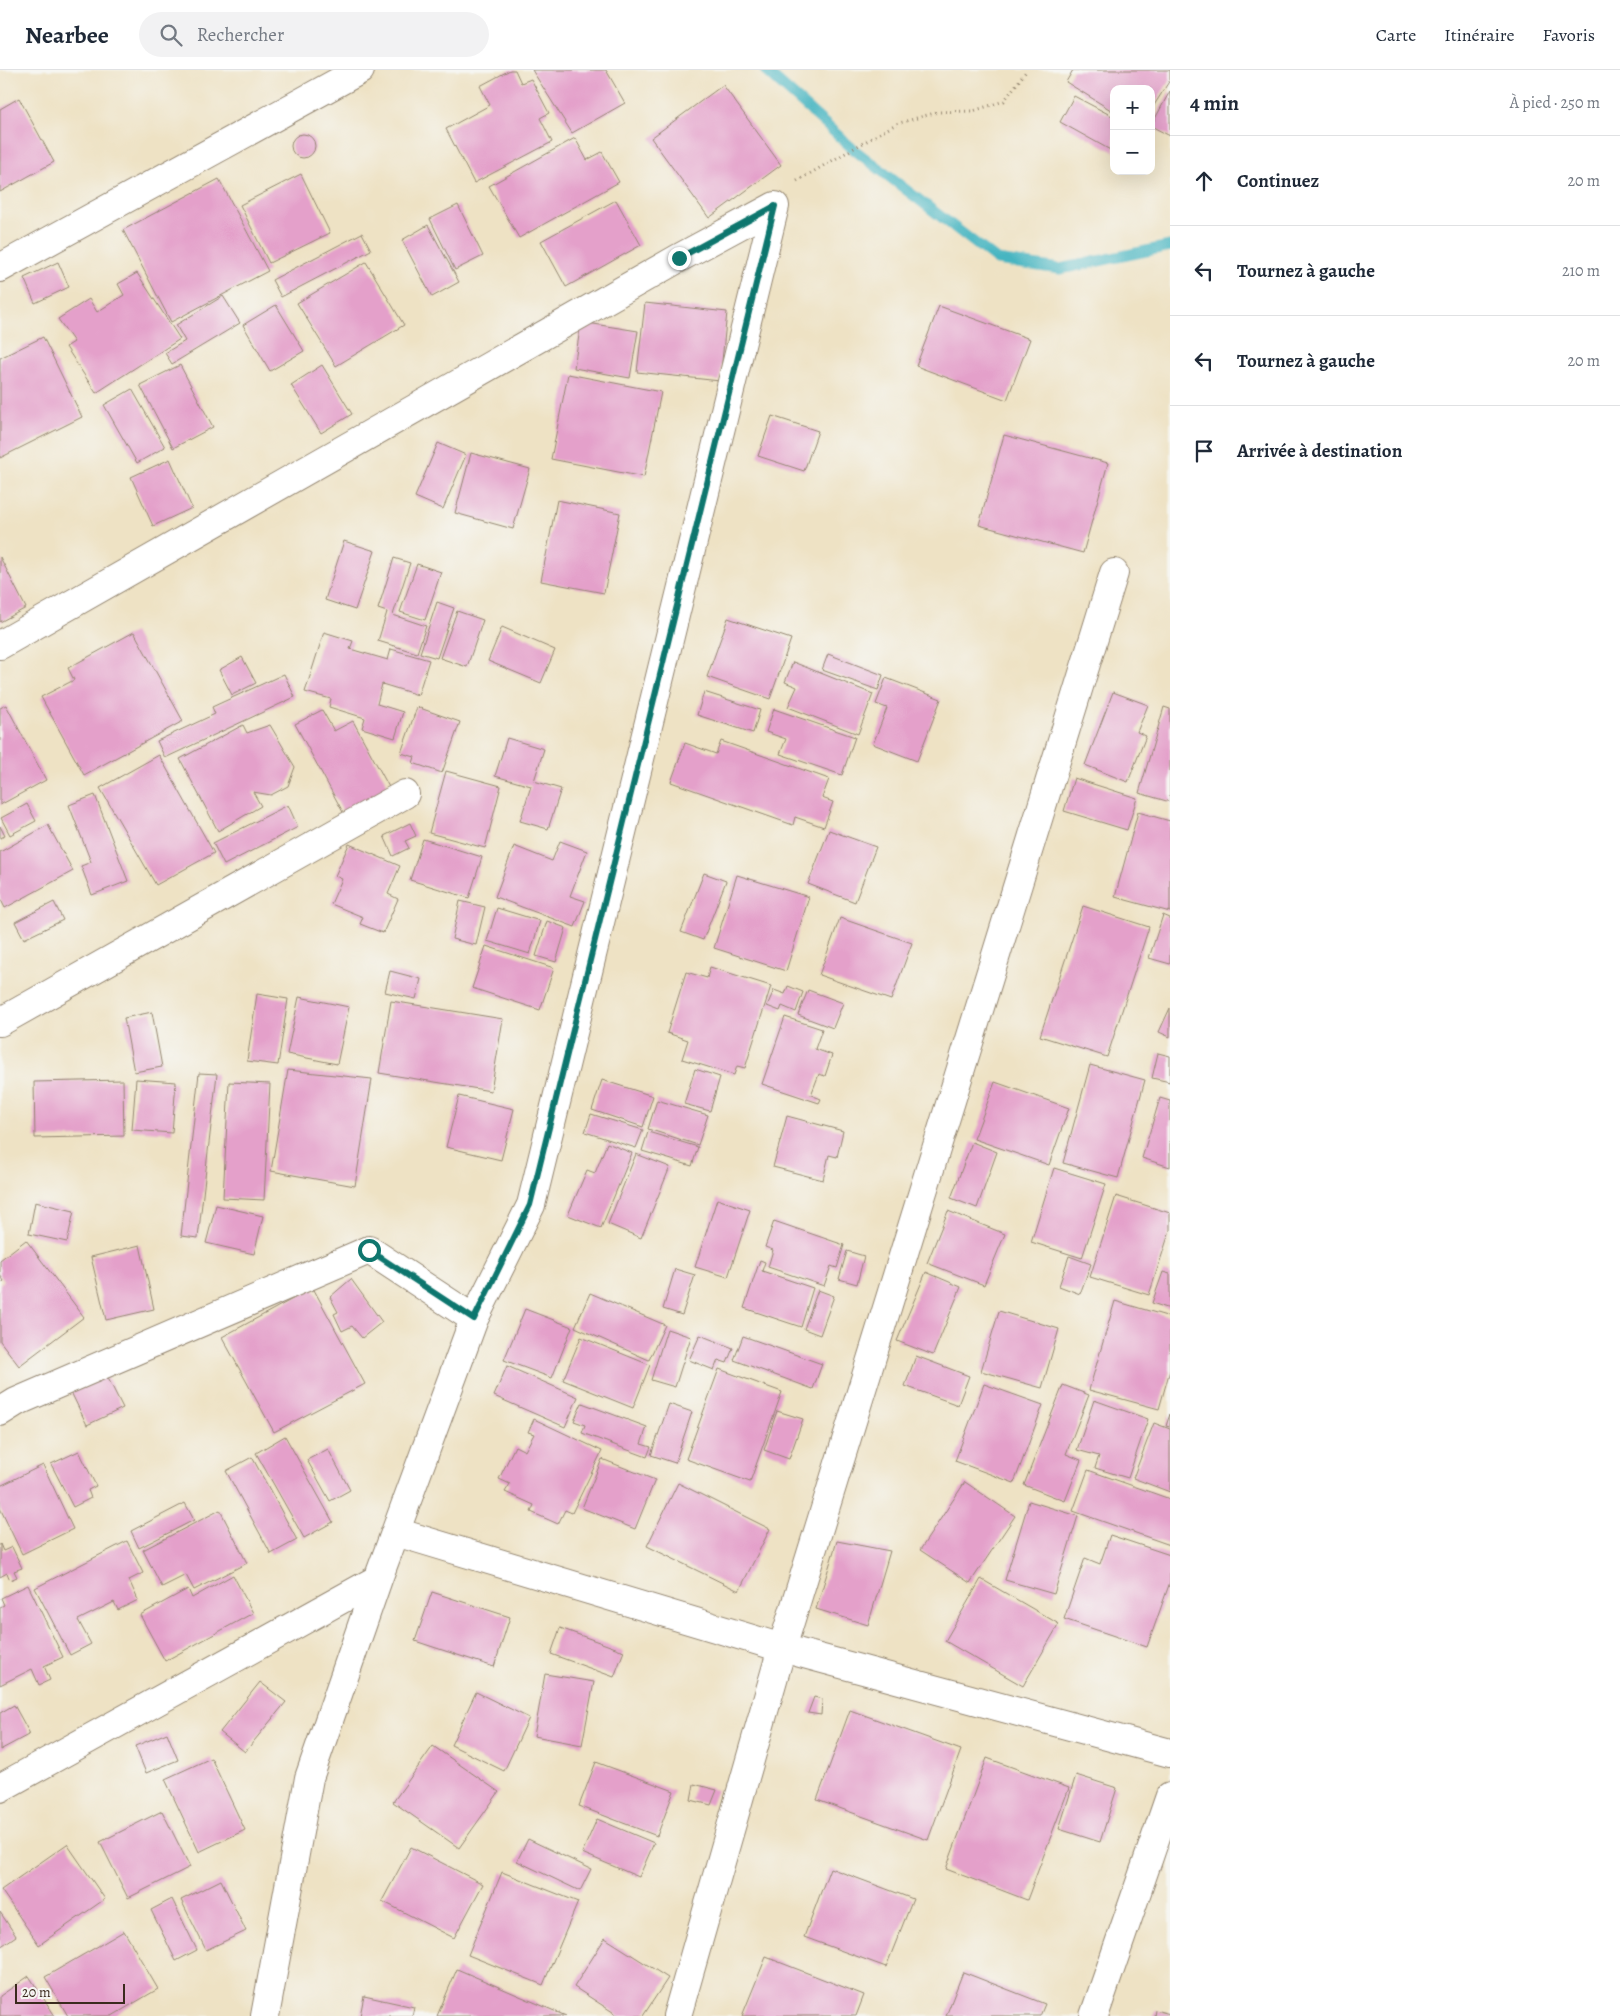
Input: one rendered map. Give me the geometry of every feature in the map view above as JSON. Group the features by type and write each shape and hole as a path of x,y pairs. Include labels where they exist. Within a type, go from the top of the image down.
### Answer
{"street":[{"path":"0,268 360,70"},
{"path":"0,645 679,258 775,206"},
{"path":"265,2016 309,1778 378,1579 474,1319 530,1205 775,206"},
{"path":"678,2016 782,1648 1114,573"},
{"path":"0,1022 405,794"},
{"path":"0,1412 16,1402 369,1250 474,1319"},
{"path":"396,1532 782,1648 1170,1753"},
{"path":"0,1788 378,1579"},
{"path":"1094,2016 1170,1796"}],"path":[{"path":"775,206 797,181 896,124 938,112 973,111 1004,101 1027,70"}],"building":[{"path":"510,70 515,70 521,83 531,79 549,113 540,118 552,142 474,183 446,129 490,105 480,86"},
{"path":"532,70 606,70 625,103 572,133"},
{"path":"1073,70 1170,70 1170,80 1155,104 1155,85 1110,85 1110,110 1066,82"},
{"path":"723,85 781,165 709,218 651,138"},
{"path":"1170,91 1170,136 1155,128 1155,119"},
{"path":"1074,96 1110,115 1110,150 1060,122"},
{"path":"19,98 54,162 0,192 0,109"},
{"path":"303,134 312,137 315,146 312,155 303,158 294,155 291,146 294,137"},
{"path":"575,138 587,160 602,152 619,182 519,238 489,186"},
{"path":"301,174 330,233 269,263 240,205"},
{"path":"219,179 268,271 171,322 123,230"},
{"path":"616,200 641,245 566,287 541,241"},
{"path":"458,205 483,256 455,270 430,219"},
{"path":"428,225 459,282 432,297 402,240"},
{"path":"362,233 371,250 281,297 272,280"},
{"path":"58,262 69,287 35,303 24,278"},
{"path":"366,262 404,325 336,366 297,303"},
{"path":"137,273 180,339 96,393 66,347 74,342 58,319 89,299 97,312 124,295 118,284"},
{"path":"223,296 240,323 172,364 165,353 185,341 176,325"},
{"path":"645,303 727,312 720,381 637,372"},
{"path":"276,305 304,351 270,371 243,325"},
{"path":"939,306 1030,339 1007,400 916,366"},
{"path":"581,322 638,331 630,378 574,368"},
{"path":"43,337 82,417 0,458 0,358"},
{"path":"180,365 213,427 173,448 140,385"},
{"path":"322,365 352,414 321,433 291,385"},
{"path":"568,374 661,392 644,477 551,459"},
{"path":"132,389 165,447 137,463 104,405"},
{"path":"772,416 818,431 804,471 758,456"},
{"path":"1004,435 1108,463 1083,553 979,525"},
{"path":"438,443 466,455 443,509 415,497"},
{"path":"471,453 530,469 513,529 455,513"},
{"path":"170,459 192,508 153,526 131,477"},
{"path":"557,500 620,513 604,593 541,581"},
{"path":"344,541 375,551 355,610 325,600"},
{"path":"0,557 26,608 0,622"},
{"path":"394,558 410,563 393,615 426,626 417,653 378,641 387,612 378,609"},
{"path":"417,564 441,572 425,620 400,612"},
{"path":"437,602 454,608 437,658 420,653"},
{"path":"457,611 483,620 467,667 440,658"},
{"path":"728,618 791,639 770,699 707,677"},
{"path":"502,627 555,650 541,683 488,661"},
{"path":"134,632 183,721 84,775 41,697 74,680 68,668"},
{"path":"324,632 353,641 350,649 388,660 391,649 429,660 418,695 382,684 377,704 403,712 395,738 362,728 365,718 329,707 331,699 305,692"},
{"path":"828,654 883,675 878,690 822,670"},
{"path":"242,657 256,683 232,695 219,670"},
{"path":"793,662 873,694 858,734 788,707 797,687 785,682"},
{"path":"284,674 295,697 165,758 157,741 215,714 212,707"},
{"path":"886,678 941,699 917,761 873,744 887,708 876,704"},
{"path":"704,692 760,710 753,733 697,715"},
{"path":"1113,692 1148,705 1137,732 1146,736 1128,782 1085,765"},
{"path":"6,705 46,780 0,805 0,708"},
{"path":"417,707 460,722 442,773 413,763 415,757 401,753"},
{"path":"1164,707 1170,709 1170,802 1139,793"},
{"path":"774,709 855,737 842,775 780,754 786,739 766,732"},
{"path":"322,710 334,731 353,721 390,789 344,814 295,724"},
{"path":"243,725 247,733 270,725 295,767 288,786 271,795 253,792 261,806 218,831 180,759"},
{"path":"507,738 544,749 534,781 561,789 548,829 520,821 531,786 495,776"},
{"path":"721,741 829,779 822,798 833,802 824,827 795,817 793,825 671,782 685,743 716,754"},
{"path":"159,755 214,853 156,885 100,788"},
{"path":"446,771 501,786 485,848 429,833"},
{"path":"1074,778 1137,798 1127,830 1064,811"},
{"path":"95,795 128,881 92,895 81,866 91,862 69,805"},
{"path":"27,804 36,821 10,835 1,818"},
{"path":"288,805 298,827 224,865 213,843"},
{"path":"1138,812 1170,821 1170,912 1115,897"},
{"path":"410,823 416,836 405,841 409,848 393,856 384,836"},
{"path":"48,825 73,871 5,908 0,898 0,852"},
{"path":"0,826 5,836 0,838"},
{"path":"829,830 876,847 855,902 808,884"},
{"path":"423,839 482,857 469,898 410,880"},
{"path":"560,841 587,851 570,896 585,901 575,927 495,897 514,846 552,861"},
{"path":"349,844 400,866 388,894 398,899 383,933 360,924 363,917 331,904 342,879 335,876"},
{"path":"704,873 726,881 703,940 681,932"},
{"path":"737,875 809,897 786,971 714,948"},
{"path":"460,901 485,907 476,945 452,939"},
{"path":"54,902 63,920 24,939 15,922"},
{"path":"1083,906 1149,927 1107,1057 1040,1036"},
{"path":"497,908 540,921 530,954 487,941"},
{"path":"1163,915 1170,918 1170,964 1149,958"},
{"path":"840,918 912,943 891,1000 819,975"},
{"path":"547,921 566,928 556,962 536,956"},
{"path":"486,946 554,968 540,1010 472,988"},
{"path":"710,967 771,986 745,1068 737,1066 734,1075 682,1059 688,1040 667,1033 686,972 707,978"},
{"path":"390,971 421,979 416,999 385,992"},
{"path":"788,986 803,992 796,1012 782,1006 780,1011 767,1006 774,990 785,994"},
{"path":"808,990 843,1003 833,1028 798,1015"},
{"path":"257,994 288,999 278,1065 247,1061"},
{"path":"299,997 349,1007 337,1064 287,1054"},
{"path":"391,1001 503,1019 491,1091 379,1073"},
{"path":"1170,1008 1170,1037 1159,1032"},
{"path":"152,1012 162,1067 134,1072 124,1018"},
{"path":"785,1017 822,1029 815,1049 832,1055 825,1076 819,1074 811,1095 821,1099 819,1103 762,1084"},
{"path":"1158,1053 1170,1056 1170,1082 1152,1078"},
{"path":"1090,1065 1145,1080 1118,1178 1063,1163"},
{"path":"695,1069 720,1077 710,1111 684,1104"},
{"path":"288,1070 372,1079 355,1186 271,1171"},
{"path":"199,1073 217,1074 198,1238 181,1236"},
{"path":"136,1079 176,1082 172,1133 132,1130"},
{"path":"123,1080 124,1136 35,1138 34,1082"},
{"path":"602,1080 653,1096 643,1127 592,1110"},
{"path":"229,1082 270,1084 264,1200 223,1198"},
{"path":"995,1082 1069,1108 1049,1165 974,1139"},
{"path":"459,1096 514,1109 501,1160 446,1147"},
{"path":"1160,1098 1170,1101 1170,1167 1142,1158"},
{"path":"657,1100 708,1115 698,1145 648,1129"},
{"path":"591,1114 643,1130 636,1148 585,1132"},
{"path":"787,1116 843,1131 837,1157 829,1155 823,1180 773,1167"},
{"path":"648,1132 698,1147 692,1166 642,1151"},
{"path":"972,1142 997,1152 977,1208 951,1198"},
{"path":"607,1143 632,1153 601,1228 568,1215 587,1170 595,1173"},
{"path":"636,1154 670,1167 641,1238 608,1224"},
{"path":"1054,1168 1106,1184 1082,1258 1031,1242"},
{"path":"1116,1196 1170,1213 1170,1230 1149,1295 1090,1277"},
{"path":"717,1199 750,1210 728,1277 695,1267"},
{"path":"35,1202 74,1211 67,1242 29,1234"},
{"path":"216,1205 263,1216 254,1254 206,1243"},
{"path":"948,1211 1005,1234 984,1285 927,1263"},
{"path":"774,1221 844,1245 837,1268 831,1266 824,1286 768,1267 773,1250 765,1247"},
{"path":"26,1240 84,1317 19,1366 0,1341 0,1284 4,1281 0,1275 0,1260"},
{"path":"140,1245 154,1309 106,1320 91,1257"},
{"path":"847,1251 864,1256 857,1284 839,1279"},
{"path":"1069,1256 1091,1264 1080,1294 1059,1286"},
{"path":"760,1260 765,1262 762,1271 813,1288 801,1327 744,1308"},
{"path":"675,1269 695,1275 682,1315 663,1309"},
{"path":"926,1272 961,1287 933,1355 897,1341"},
{"path":"1163,1272 1170,1274 1170,1309 1152,1303"},
{"path":"351,1279 382,1322 362,1338 352,1326 342,1331 334,1314 338,1312 330,1297"},
{"path":"313,1288 365,1384 274,1432 222,1337"},
{"path":"818,1290 834,1296 820,1335 804,1329"},
{"path":"590,1293 665,1325 649,1360 575,1327"},
{"path":"1115,1301 1170,1317 1170,1370 1159,1409 1089,1390"},
{"path":"525,1309 572,1327 552,1378 504,1360"},
{"path":"999,1311 1059,1329 1042,1388 981,1371"},
{"path":"667,1329 691,1337 675,1387 651,1380"},
{"path":"700,1335 733,1348 727,1363 718,1360 714,1370 689,1360"},
{"path":"743,1336 822,1364 813,1389 734,1360"},
{"path":"581,1337 650,1365 633,1408 563,1380"},
{"path":"916,1356 969,1376 958,1405 905,1386"},
{"path":"507,1366 578,1397 565,1427 494,1396"},
{"path":"719,1369 782,1392 750,1482 686,1459"},
{"path":"106,1374 123,1408 87,1425 71,1392"},
{"path":"984,1384 1043,1405 1014,1483 955,1461"},
{"path":"1063,1385 1089,1395 1066,1454 1081,1460 1065,1501 1024,1485"},
{"path":"1094,1400 1148,1419 1128,1478 1095,1468 1099,1456 1077,1450"},
{"path":"582,1403 647,1427 641,1444 651,1447 647,1457 582,1433 585,1425 574,1421"},
{"path":"669,1404 692,1412 675,1463 651,1455"},
{"path":"777,1411 803,1419 789,1459 764,1450"},
{"path":"1170,1414 1170,1427 1166,1426"},
{"path":"534,1419 602,1451 572,1513 565,1510 558,1524 531,1512 534,1505 505,1492 510,1484 499,1479 515,1446 525,1451 534,1434 528,1432"},
{"path":"1154,1423 1170,1429 1170,1492 1133,1478"},
{"path":"285,1436 333,1522 304,1538 256,1453"},
{"path":"328,1449 350,1490 330,1501 307,1460"},
{"path":"79,1451 96,1486 88,1490 91,1498 73,1507 51,1464"},
{"path":"252,1457 297,1540 271,1554 226,1471"},
{"path":"602,1459 655,1480 635,1529 582,1508"},
{"path":"43,1465 73,1529 22,1554 0,1508 0,1486"},
{"path":"1088,1470 1170,1499 1170,1545 1073,1511"},
{"path":"965,1482 1015,1516 970,1583 920,1550"},
{"path":"678,1483 770,1529 739,1591 647,1546"},
{"path":"1029,1501 1078,1516 1054,1594 1005,1580"},
{"path":"185,1503 194,1520 139,1548 131,1531"},
{"path":"220,1510 247,1563 194,1590 186,1575 162,1587 143,1550"},
{"path":"1110,1535 1170,1555 1170,1582 1147,1647 1064,1619 1085,1558 1100,1564"},
{"path":"127,1541 143,1573 129,1580 138,1600 118,1610 114,1602 78,1620 91,1644 70,1655 35,1588"},
{"path":"837,1541 890,1551 868,1625 816,1609"},
{"path":"0,1544 3,1551 12,1547 22,1568 14,1571 17,1577 10,1580 7,1573 0,1577"},
{"path":"233,1575 253,1613 165,1661 140,1615 188,1589 192,1598"},
{"path":"981,1579 1059,1624 1023,1686 945,1641"},
{"path":"28,1585 63,1657 44,1666 50,1680 39,1685 32,1669 0,1685 0,1607 4,1605 1,1598"},
{"path":"432,1592 510,1617 494,1667 415,1641"},
{"path":"560,1628 624,1651 614,1677 551,1654"},
{"path":"545,1674 594,1682 582,1745 534,1736"},
{"path":"260,1682 286,1702 245,1752 220,1732"},
{"path":"476,1692 529,1718 504,1771 451,1745"},
{"path":"814,1697 822,1699 821,1715 808,1713"},
{"path":"14,1705 30,1734 0,1750 0,1713"},
{"path":"850,1710 961,1750 928,1840 817,1800"},
{"path":"167,1733 178,1760 146,1773 135,1746"},
{"path":"433,1746 499,1792 459,1848 393,1802"},
{"path":"211,1758 245,1830 199,1852 165,1779"},
{"path":"987,1758 1069,1788 1027,1900 946,1869"},
{"path":"596,1762 674,1791 657,1836 579,1806"},
{"path":"1076,1775 1117,1788 1100,1842 1059,1829"},
{"path":"694,1784 717,1790 711,1805 691,1800"},
{"path":"162,1811 190,1867 128,1898 100,1842"},
{"path":"597,1819 654,1843 639,1877 582,1853"},
{"path":"528,1839 591,1869 580,1891 517,1861"},
{"path":"67,1844 105,1899 39,1945 1,1890"},
{"path":"411,1847 483,1884 454,1938 382,1901"},
{"path":"830,1868 913,1899 886,1967 804,1937"},
{"path":"502,1872 578,1902 543,1985 468,1955"},
{"path":"221,1880 246,1931 206,1950 181,1900"},
{"path":"172,1899 197,1950 176,1961 151,1910"},
{"path":"0,1912 16,1936 0,1947"},
{"path":"124,1931 158,1989 112,2016 68,2016 45,1977"},
{"path":"605,1938 668,1978 643,2016 619,2016 574,1987"},
{"path":"766,1957 864,1995 856,2016 742,2016"},
{"path":"457,1969 566,2016 437,2016"},
{"path":"963,1972 1045,2004 1040,2016 946,2016"},
{"path":"29,1976 55,2016 0,2016 0,1996"},
{"path":"364,1996 414,2007 412,2016 360,2016"},
{"path":"1155,2010 1170,2014 1170,2016 1154,2016"}],"waterway":[{"path":"765,70 852,148 997,260 1060,269 1170,246"}],"route":[{"path":"369,1250 474,1319 530,1205 775,206 679,258"}]}
